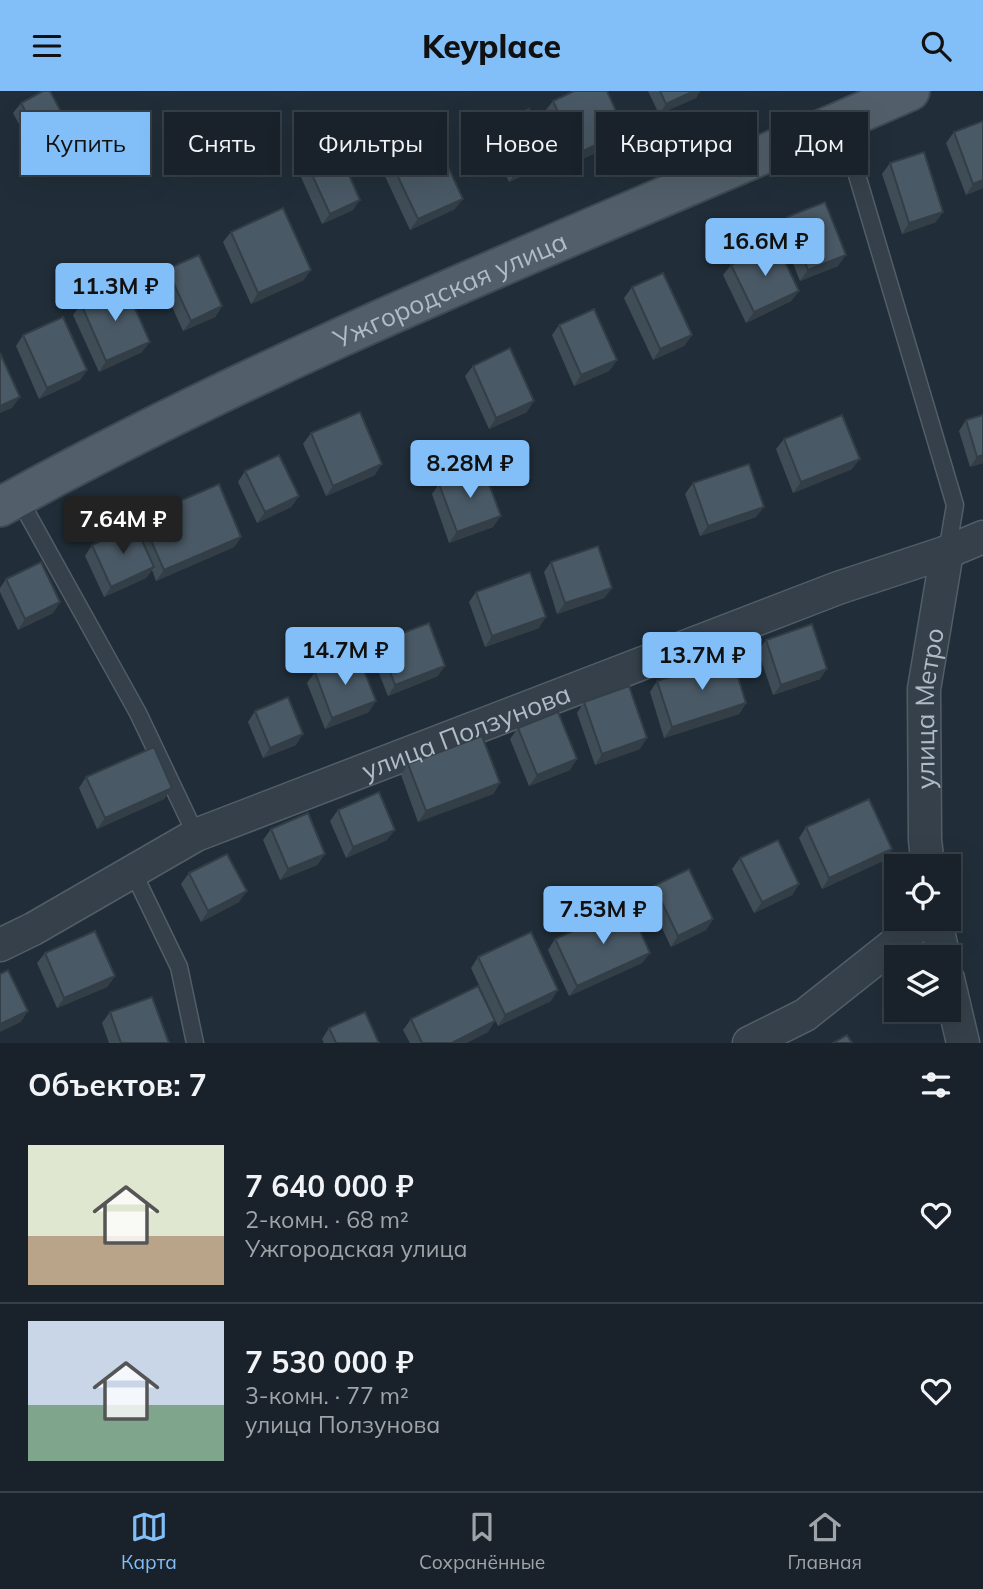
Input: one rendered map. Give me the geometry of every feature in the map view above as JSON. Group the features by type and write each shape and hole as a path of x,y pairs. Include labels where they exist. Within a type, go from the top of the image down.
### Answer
{"main road":[{"name":"Ужгородская улица","path":"9,502 203,400 339,337 861,106 910,91"}],"street":[{"name":"улица Ползунова","path":"0,945 33,929 196,835 838,588 947,552 983,537"},
{"name":"улица Метро","path":"927,854 924,689 947,552"},
{"path":"749,1043 805,1015 911,931"},
{"path":"958,1022 963,1043"}],"lane":[{"path":"861,106 955,505 947,552"},
{"path":"9,502 138,713 196,835"},
{"path":"133,872 179,967 195,1043"}],"building":[{"path":"43,91 50,91 61,112 26,112 21,103"},
{"path":"574,91 607,91 616,112 596,112 596,145 582,152 582,112 558,112 553,101"},
{"path":"660,91 694,91 666,104"},
{"path":"983,121 983,180 973,184 954,132"},
{"path":"924,152 943,212 909,223 890,163"},
{"path":"447,165 463,199 418,219 397,175 447,175"},
{"path":"312,175 349,175 360,200 330,214"},
{"path":"825,202 846,255 808,270 787,217"},
{"path":"283,208 311,270 258,293 231,232"},
{"path":"776,243 799,291 754,312 731,265"},
{"path":"199,255 222,306 191,321 167,269"},
{"path":"663,273 692,335 660,349 632,287"},
{"path":"124,284 150,342 106,361 81,304"},
{"path":"594,309 617,360 581,375 559,325"},
{"path":"63,317 87,370 47,388 23,335"},
{"path":"510,348 534,401 496,418 473,366"},
{"path":"0,353 20,397 0,406"},
{"path":"360,412 382,464 333,486 311,433"},
{"path":"842,415 860,459 801,482 784,439"},
{"path":"983,415 983,455 977,457 966,420"},
{"path":"279,455 299,496 265,512 245,471"},
{"path":"749,464 764,507 708,526 693,483"},
{"path":"483,468 501,516 457,532 439,484"},
{"path":"219,484 241,537 164,570 141,518"},
{"path":"135,525 154,567 111,587 92,545"},
{"path":"598,546 612,588 565,603 551,562"},
{"path":"41,562 60,602 25,619 6,579"},
{"path":"530,572 546,617 492,636 476,592"},
{"path":"429,623 445,666 395,685 379,642"},
{"path":"812,624 827,669 781,685 766,640"},
{"path":"358,655 376,701 332,718 315,672"},
{"path":"732,658 746,703 672,727 657,681"},
{"path":"629,686 647,738 602,754 584,702"},
{"path":"288,697 303,734 270,748 255,711"},
{"path":"558,712 577,759 537,775 518,728"},
{"path":"482,736 500,783 426,811 408,764"},
{"path":"154,747 172,788 105,818 86,777"},
{"path":"379,792 395,830 353,847 338,810"},
{"path":"869,799 892,849 829,878 806,827"},
{"path":"308,813 325,854 288,869 271,829"},
{"path":"778,840 799,884 762,902 740,858"},
{"path":"227,854 247,891 208,911 189,873"},
{"path":"689,869 713,919 678,936 654,886"},
{"path":"629,906 650,953 577,986 555,939"},
{"path":"95,931 115,976 64,998 45,953"},
{"path":"531,932 558,990 505,1015 478,957"},
{"path":"8,970 28,1011 0,1024 0,974"},
{"path":"478,986 495,1021 452,1043 422,1043 411,1019"},
{"path":"152,997 169,1043 121,1043 110,1012"},
{"path":"365,1012 379,1043 336,1043 329,1028"},
{"path":"847,1035 852,1043 833,1043"}]}
